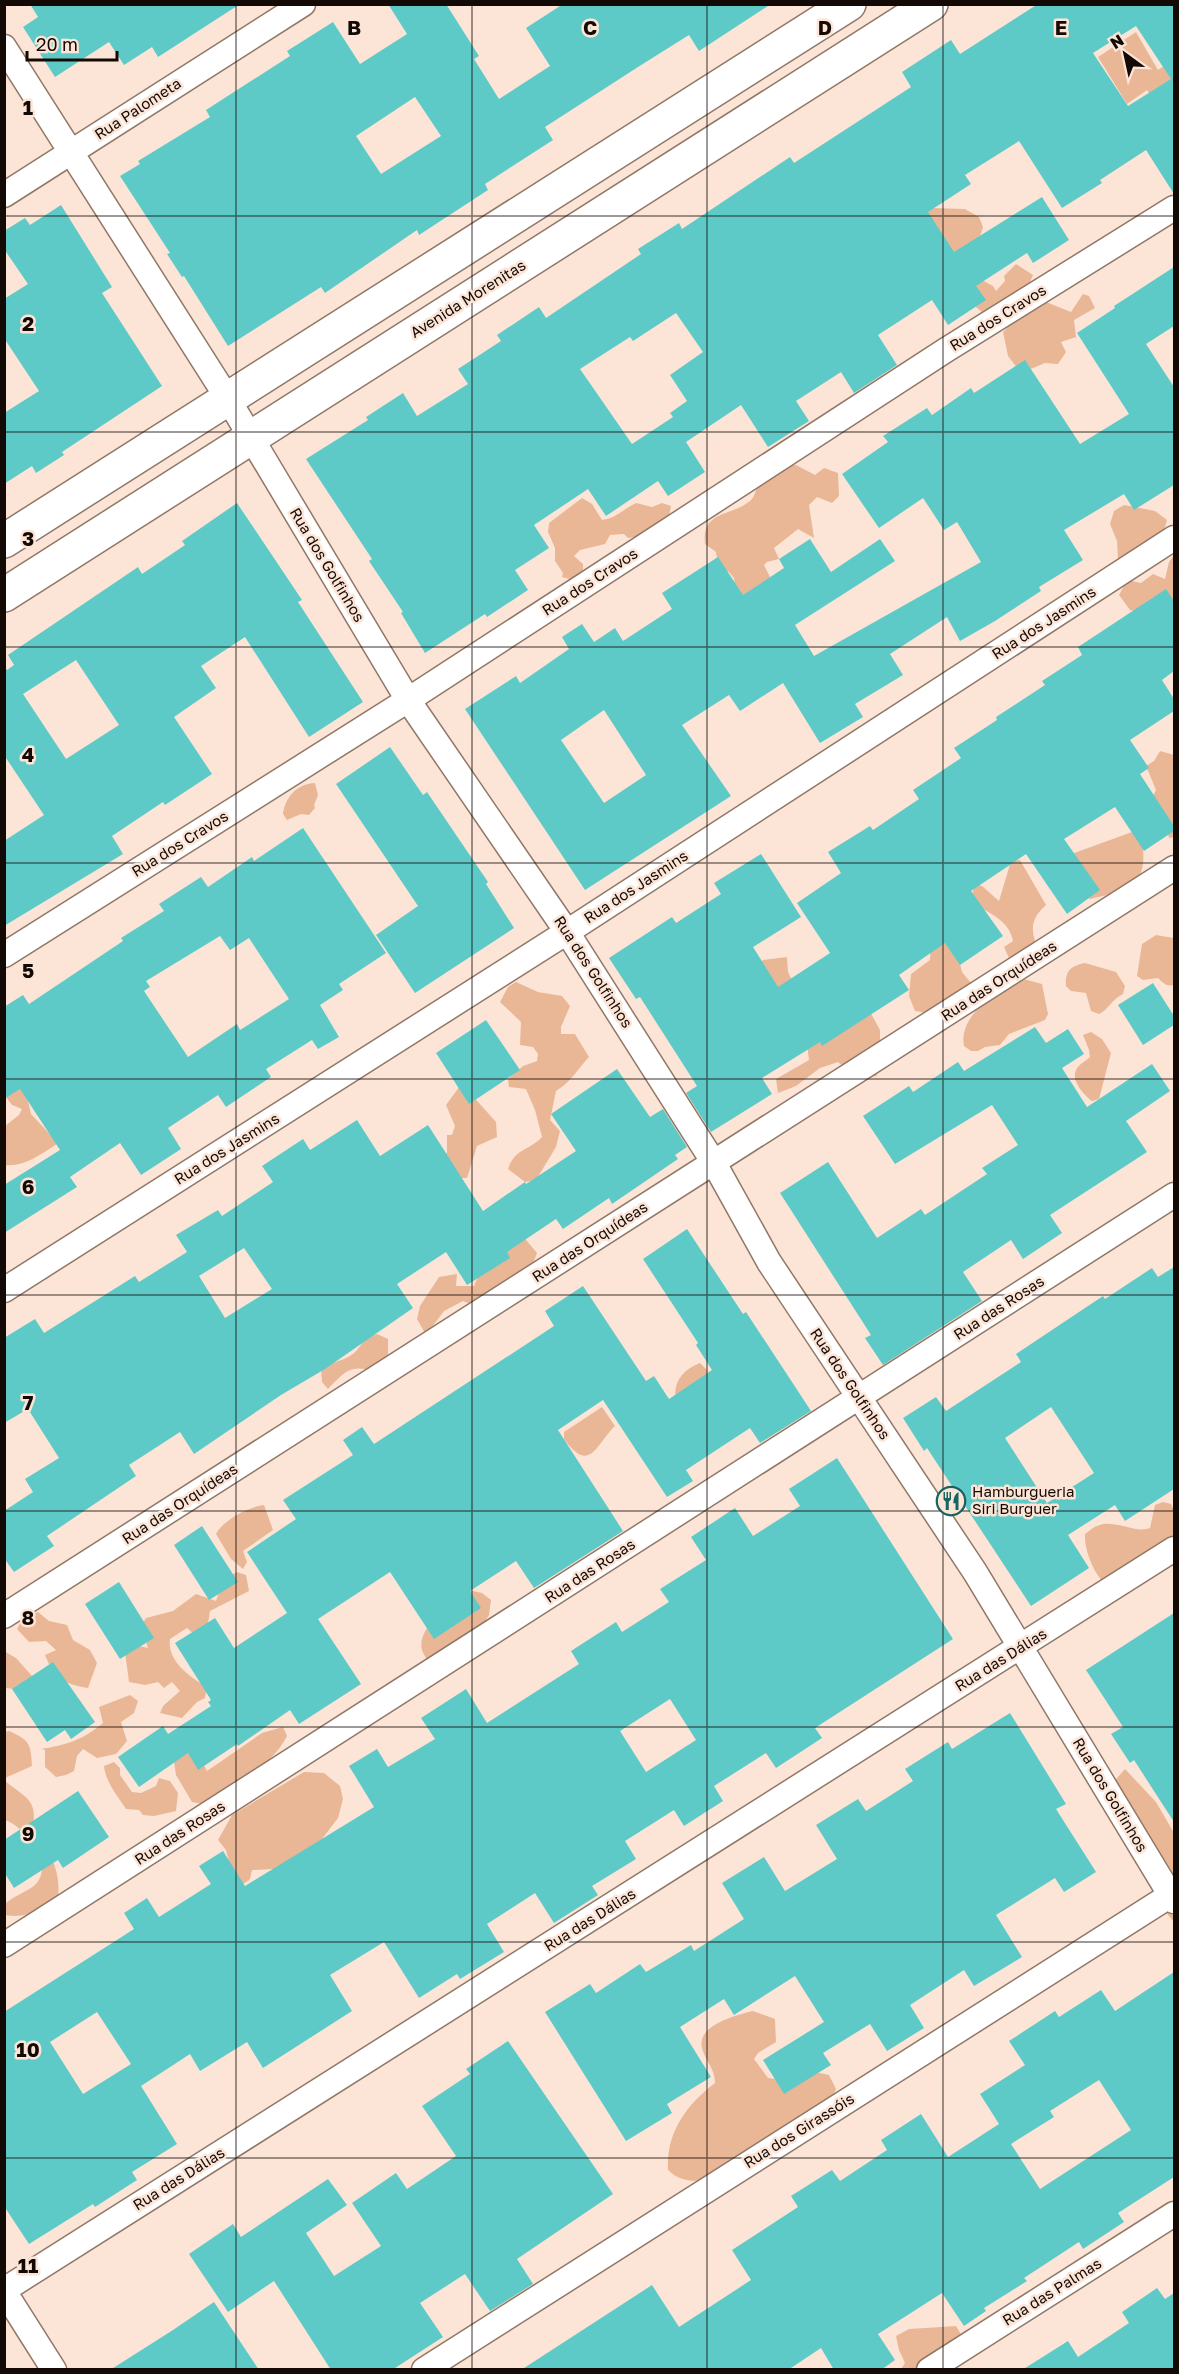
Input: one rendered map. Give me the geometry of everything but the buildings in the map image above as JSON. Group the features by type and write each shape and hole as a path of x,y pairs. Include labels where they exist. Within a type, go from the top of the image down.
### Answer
{"main road":[{"path":"4,541 849,4"},
{"name":"Avenida Morenitas","path":"4,595 932,4"}],"street":[{"name":"Rua Palometa","path":"4,195 303,4"},
{"name":"Rua dos Golfinhos","path":"4,47 228,399 408,700 567,932 714,1163 769,1262 975,1572 1173,1896"},
{"name":"Rua dos Cravos","path":"4,956 408,700 946,350 1174,208"},
{"name":"Rua dos Jasmins","path":"4,1290 567,932 1174,538"},
{"name":"Rua das Orquídeas","path":"4,1616 1174,868"},
{"name":"Rua das Rosas","path":"4,1945 1174,1196"},
{"name":"Rua das Dálias","path":"4,2290 1174,1549"},
{"name":"Rua dos Girassóis","path":"424,2370 1173,1896"},
{"name":"Rua das Palmas","path":"929,2370 1174,2214"},
{"path":"4,2290 54,2370"}],"shaded area":[{"path":"1136,32 1158,70 1174,59 1174,98 1159,108 1147,90 1127,104 1098,57"},
{"path":"932,208 965,209 979,217 983,227 979,240 982,280 993,286 996,291 1005,281 1004,276 1016,264 1033,275 1026,292 984,314 976,307 977,301 922,214"},
{"path":"1083,294 1089,296 1095,308 1074,320 1076,337 1061,342 1066,352 1058,364 1045,363 1021,373 1008,356 1003,332 1014,321 1046,302 1071,312"},
{"path":"785,465 796,465 815,475 824,468 838,473 839,496 832,503 817,497 809,505 814,538 798,529 774,548 779,559 764,565 775,587 768,625 735,586 734,578 728,571 719,571 716,552 705,544 705,533 712,520 750,501 762,482"},
{"path":"582,498 592,504 602,520 636,503 652,507 662,503 671,506 668,521 643,536 628,538 624,534 610,535 605,544 580,550 574,556 583,564 583,573 577,581 562,577 563,573 555,561 555,548 548,532 549,523"},
{"path":"1124,505 1155,511 1167,520 1163,534 1133,559 1118,560 1117,541 1110,524 1114,511"},
{"path":"1174,555 1174,599 1161,599 1148,615 1130,610 1119,595 1127,580 1141,583 1153,574 1165,579 1169,562"},
{"path":"1160,751 1174,755 1174,837 1169,838 1164,818 1151,800 1156,790 1146,766 1154,761"},
{"path":"315,783 318,795 315,808 309,815 301,814 287,820 283,814 289,797 302,786"},
{"path":"1132,832 1142,841 1142,868 1139,877 1125,889 1090,899 1073,883 1066,856"},
{"path":"1020,860 1046,905 1034,921 1035,941 1029,953 1009,958 1004,947 1013,941 1007,927 996,917 970,902 975,884 982,886 999,901 1011,861"},
{"path":"1156,935 1174,938 1174,985 1167,985 1158,978 1143,980 1137,976 1142,944"},
{"path":"946,939 959,960 962,972 971,983 969,990 928,1013 915,1011 909,996 911,974 930,960 931,942"},
{"path":"787,957 788,972 804,1005 740,993 763,960"},
{"path":"1085,963 1116,972 1125,986 1123,994 1099,1014 1091,1011 1086,993 1071,991 1066,986 1068,972"},
{"path":"1020,978 1042,984 1048,1014 1045,1020 1009,1034 1000,1045 985,1047 978,1051 971,1051 964,1046 967,1024 973,1014 1001,989"},
{"path":"516,982 538,992 562,996 570,1006 561,1027 561,1034 575,1034 589,1057 556,1091 550,1120 560,1131 556,1147 536,1180 525,1182 508,1169 518,1153 542,1137 535,1110 526,1089 509,1087 508,1079 523,1066 537,1061 538,1054 533,1047 520,1045 521,1022 500,1002 508,987"},
{"path":"868,1008 880,1030 880,1042 870,1048 877,1076 858,1078 838,1062 820,1068 796,1086 778,1093 776,1079 809,1060 807,1043"},
{"path":"1091,1032 1102,1039 1111,1053 1099,1099 1092,1101 1081,1091 1075,1076 1078,1067 1090,1057 1083,1035"},
{"path":"10,1071 28,1101 31,1114 58,1143 26,1162 5,1165 5,1126 19,1115 22,1109 12,1105 5,1096"},
{"path":"460,1086 471,1094 496,1122 497,1137 477,1146 467,1178 452,1178 431,1158 447,1153 447,1135 452,1135 455,1126 446,1105"},
{"path":"522,1235 537,1253 531,1269 473,1305 463,1301 444,1311 426,1335 417,1319 420,1306 439,1277 457,1274 456,1286 474,1286 480,1272"},
{"path":"377,1334 388,1339 388,1367 374,1372 366,1369 353,1369 343,1374 328,1389 322,1382 321,1368 352,1355 366,1340"},
{"path":"700,1363 707,1370 708,1377 676,1403 677,1383 683,1373"},
{"path":"602,1407 615,1426 592,1453 580,1455 564,1439 564,1432"},
{"path":"1163,1502 1171,1504 1174,1510 1174,1539 1104,1582 1096,1573 1090,1560 1085,1534 1094,1527 1104,1524 1137,1529 1150,1528 1155,1505"},
{"path":"264,1505 273,1530 243,1551 247,1562 243,1569 231,1559 216,1534 224,1524 237,1515"},
{"path":"237,1572 246,1575 249,1591 210,1611 207,1630 197,1637 187,1628 170,1639 172,1654 181,1668 207,1687 205,1698 197,1702 182,1718 160,1713 163,1706 180,1691 172,1682 164,1688 158,1682 145,1685 129,1682 125,1652 130,1644 148,1648 141,1626 146,1618 173,1611 196,1594 216,1601 223,1580"},
{"path":"464,1589 482,1593 491,1600 489,1615 481,1628 429,1663 422,1650 424,1634 443,1609"},
{"path":"38,1612 49,1621 67,1625 73,1640 90,1650 97,1663 88,1688 61,1679 52,1669 45,1655 56,1650 46,1641 29,1642 17,1629 23,1618"},
{"path":"4,1651 16,1658 32,1676 24,1690 5,1688"},
{"path":"130,1695 138,1701 134,1713 121,1722 127,1741 116,1754 97,1758 83,1749 77,1756 74,1771 56,1777 45,1767 45,1750 41,1749 66,1743 88,1734 103,1723 99,1707"},
{"path":"283,1727 287,1736 261,1767 203,1804 192,1802 176,1775 173,1755 188,1747 198,1754 207,1771 262,1733"},
{"path":"9,1731 28,1743 32,1766 5,1778 5,1732"},
{"path":"114,1762 120,1768 120,1775 132,1792 141,1793 156,1786 159,1778 170,1781 178,1793 176,1811 154,1816 143,1815 139,1810 126,1809 112,1789 105,1772 104,1766"},
{"path":"1125,1769 1156,1802 1174,1833 1174,1922 1144,1874 1111,1785"},
{"path":"304,1772 324,1773 340,1786 343,1799 338,1818 322,1839 273,1869 252,1870 250,1879 236,1889 226,1850 218,1840 232,1815"},
{"path":"4,1780 29,1800 34,1812 32,1832 49,1853 58,1878 58,1897 39,1909 20,1916 5,1915 5,1904 36,1884 41,1875 42,1866 40,1856 29,1838 5,1820"},
{"path":"753,2011 775,2019 776,2042 758,2053 754,2059 768,2078 776,2079 806,2070 829,2075 836,2089 833,2096 719,2178 692,2181 680,2178 668,2170 670,2144 674,2132 687,2110 715,2083 702,2048 705,2033 719,2022"},
{"path":"956,2326 963,2338 955,2364 956,2369 901,2369 905,2363 896,2336 909,2329"}],"place":[{"name":"Hamburgueria Siri Burguer","path":"951,1501"}]}
